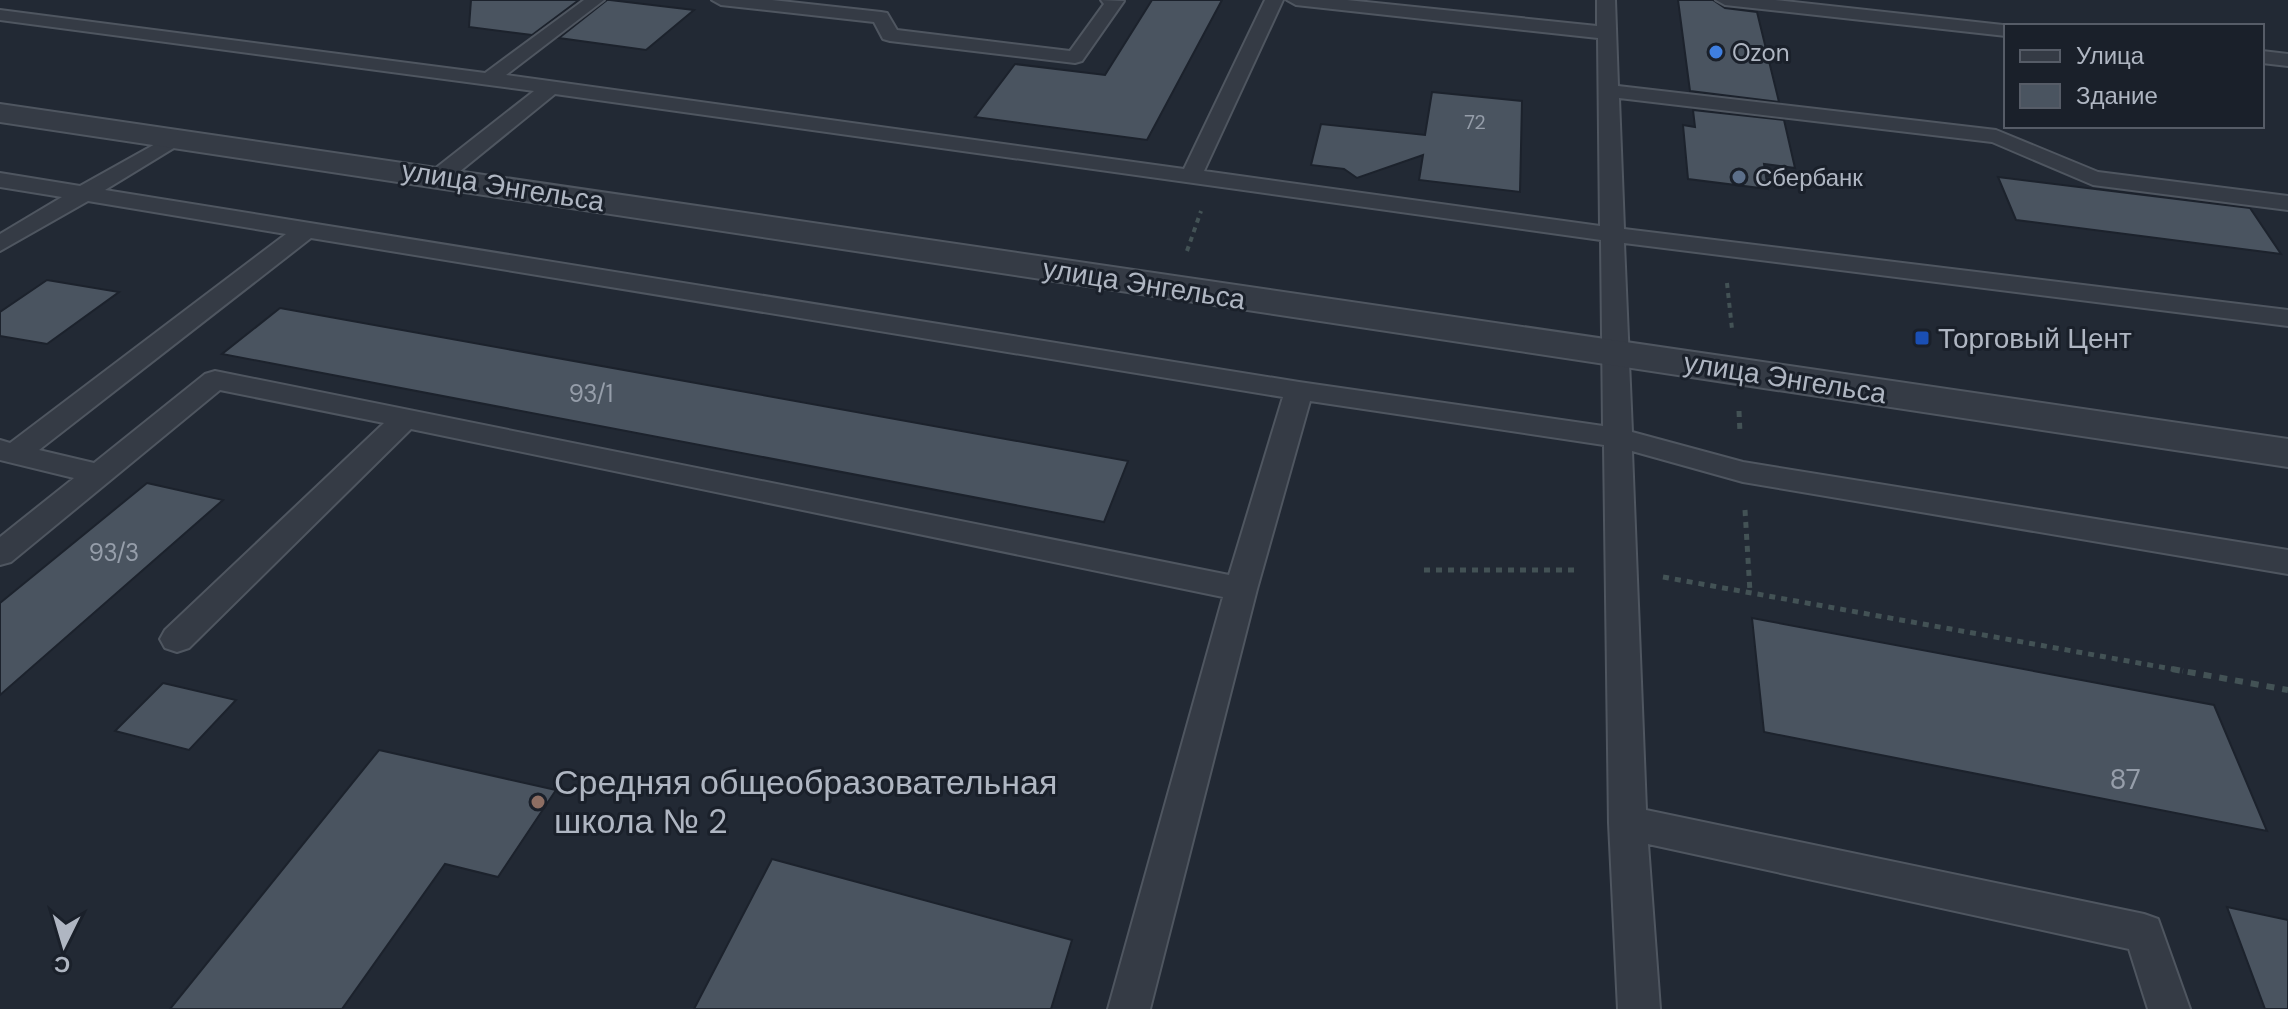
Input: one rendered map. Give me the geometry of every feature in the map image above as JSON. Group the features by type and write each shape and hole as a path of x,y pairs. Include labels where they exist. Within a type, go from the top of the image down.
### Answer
{"street":[{"name":"улица Энгельса","path":"0,113 2288,453"}],"lane":[{"path":"489,79 595,0"},
{"path":"721,0 881,17 890,35 1075,57 1115,1 1110,0"},
{"path":"1191,176 1274,0"},
{"path":"1296,0 1607,33"},
{"path":"1606,0 1615,235 1615,353 1620,438 1628,823 1639,1009"},
{"path":"1725,0 2004,30"},
{"path":"0,15 489,79 1615,235 2288,318"},
{"path":"2264,57 2288,60"},
{"path":"440,176 550,88"},
{"path":"1610,91 1996,136 2093,178 2288,203"},
{"path":"0,244 175,139"},
{"path":"0,180 1299,391 1620,438 1743,472 2288,562"},
{"path":"7,452 306,230"},
{"path":"0,554 215,380 1241,589"},
{"path":"1129,1009 1241,589 1299,391"},
{"path":"177,639 405,419"},
{"path":"7,452 99,474"},
{"path":"1628,823 2144,933 2169,1009"}],"path":[{"path":"1726,278 1737,372 1750,593"},
{"path":"1424,570 1623,570 2288,690"}],"building":[{"path":"471,0 579,0 532,35 469,27"},
{"path":"607,0 694,10 646,50 559,38"},
{"path":"1152,0 1222,0 1147,140 975,117 1015,64 1105,75"},
{"path":"1678,0 1713,0 1725,8 1757,12 1779,102 1690,91"},
{"path":"1432,92 1522,101 1520,192 1419,180 1423,155 1357,178 1344,169 1311,165 1321,124 1425,135"},
{"path":"1693,110 1784,120 1795,168 1764,164 1768,189 1688,179 1683,125 1695,127"},
{"path":"1998,177 2250,208 2281,254 2016,220"},
{"path":"47,280 119,292 47,344 0,336 0,312"},
{"path":"280,308 1128,461 1104,522 222,354"},
{"path":"147,483 223,500 0,695 0,603"},
{"path":"1752,618 2214,705 2267,831 1764,732"},
{"path":"163,683 236,700 189,750 115,731"},
{"path":"379,750 556,790 498,877 445,864 342,1009 170,1009"},
{"path":"772,859 1072,940 1051,1009 694,1009"},
{"path":"2227,907 2288,920 2288,1009 2265,1009"}],"place":[{"name":"Ozon","path":"1716,52"},
{"name":"Сбербанк","path":"1739,177"},
{"name":"Торговый Цент","path":"1922,338"},
{"name":"Средняя общеобразовательная школа № 2","path":"538,802"}]}
